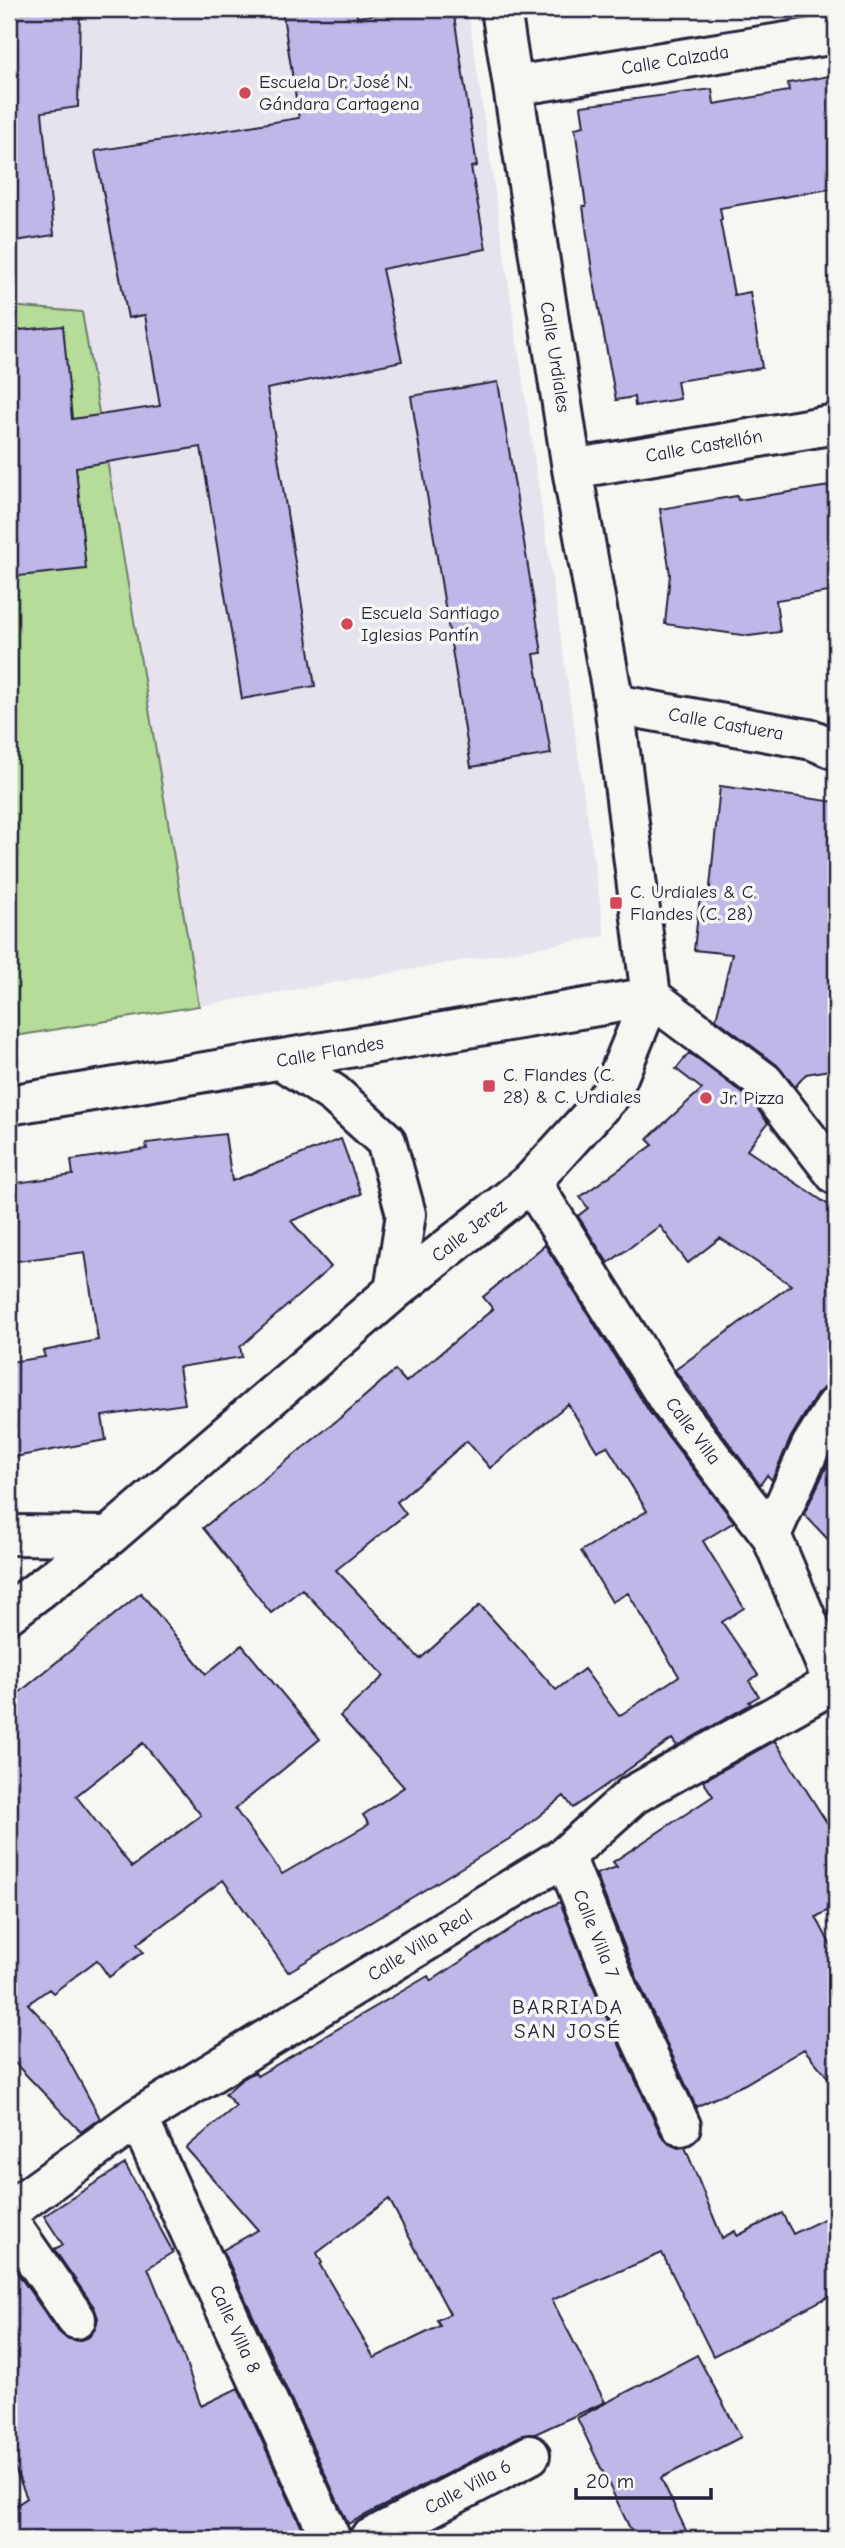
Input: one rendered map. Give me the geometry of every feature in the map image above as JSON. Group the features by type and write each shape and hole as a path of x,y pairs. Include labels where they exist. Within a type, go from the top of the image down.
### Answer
{"street":[{"name":"Calle Urdiales","path":"501,9 572,468 614,704"},
{"name":"Calle Calzada","path":"514,86 836,34"},
{"name":"Calle Castellón","path":"572,468 836,424"},
{"name":"Calle Castuera","path":"614,704 813,740 836,750"},
{"name":"Calle Jerez","path":"9,1613 109,1535 394,1291 531,1182 611,1094 651,997 614,704"},
{"name":"Calle Flandes","path":"9,1105 651,997"},
{"path":"651,997 764,1082 836,1175"},
{"path":"281,1060 334,1094 386,1141 406,1214 394,1291"},
{"name":"Calle Villa","path":"531,1182 669,1401 771,1535 835,1686"},
{"path":"771,1535 811,1446 836,1406"},
{"path":"9,1535 109,1535"},
{"name":"Calle Villa Real","path":"9,2211 138,2118 565,1856 633,1796 835,1686"},
{"name":"Calle Villa 7","path":"565,1856 618,1990 681,2126"},
{"name":"Calle Villa 8","path":"138,2118 331,2539"},
{"path":"9,2222 76,2319"},
{"name":"Calle Villa 6","path":"369,2539 530,2455"}],"shaded area":[{"name":"Escuela Santiago Iglesias Pantín","path":"9,9 468,9 605,936 199,1006 82,312 9,306"}],"green space":[{"path":"9,306 82,312 199,1006 9,1037"}],"building":[{"path":"9,9 80,9 78,107 42,112 54,235 9,242"},
{"path":"282,9 356,9 357,17 414,9 453,9 477,166 471,167 486,249 382,269 402,361 267,389 315,686 242,699 201,447 76,467 86,569 9,577 9,331 63,326 72,419 160,406 145,315 128,318 95,151 299,118"},
{"path":"836,75 836,188 720,208 734,295 750,292 762,368 677,381 680,399 635,406 634,397 616,400 583,206 586,206 575,128 584,126 581,106 712,89 714,104 789,91 788,83"},
{"path":"498,382 542,653 534,654 551,754 471,767 411,396"},
{"path":"830,486 836,531 836,591 776,600 780,632 749,636 665,624 670,574 660,509 737,496 738,500"},
{"path":"720,786 836,802 836,1069 806,1074 795,1087 777,1065 716,1019 732,954 694,950 700,896 709,897"},
{"path":"689,1053 749,1098 768,1123 747,1150 836,1210 836,1384 826,1386 817,1394 791,1437 772,1480 767,1475 760,1485 675,1370 791,1285 720,1238 688,1263 660,1226 608,1263 578,1216 588,1208 580,1197 653,1145 647,1139 702,1089 676,1069"},
{"path":"225,1134 232,1181 341,1139 361,1194 291,1221 331,1267 240,1347 242,1357 179,1367 185,1404 102,1416 106,1440 9,1458 9,1362 45,1357 43,1351 98,1340 85,1252 9,1262 9,1184 73,1175 71,1160 147,1149 146,1143"},
{"path":"545,1245 650,1413 734,1522 703,1541 744,1608 722,1622 758,1675 749,1681 759,1696 749,1702 751,1704 677,1746 672,1739 573,1808 564,1796 514,1836 288,1972 223,1880 137,1944 143,1952 109,1977 97,1960 53,1993 49,1989 28,2004 51,2028 100,2118 81,2132 9,2057 9,1701 141,1593 206,1674 242,1645 320,1739 235,1809 282,1874 369,1824 363,1815 404,1787 340,1716 384,1676 302,1589 271,1613 203,1528 340,1418 395,1370 406,1382 493,1309 483,1297","holes":["568,1404 597,1451 607,1446 647,1511 581,1551 612,1602 628,1593 679,1676 619,1716 584,1669 556,1690 480,1605 420,1659 336,1570 406,1514 397,1502 467,1441 490,1468","143,1743 201,1815 132,1867 76,1796"]},
{"path":"836,1447 836,1548 804,1514"},
{"path":"775,1741 836,1837 836,1906 816,1917 836,1955 836,2087 804,2049 745,2084 696,2107 638,1981 596,1874 617,1867 613,1862 713,1796 703,1781"},
{"path":"560,1902 598,1999 661,2135 669,2144 678,2148 685,2147 722,2238 735,2231 737,2236 782,2213 793,2234 836,2213 836,2293 713,2356 662,2253 552,2300 605,2402 535,2434 520,2436 348,2524 223,2250 258,2230 186,2148 236,2106 225,2094 241,2080 255,2072 257,2076 428,1976 431,1981 521,1922","holes":["389,2199 450,2314 437,2320 440,2326 374,2358 320,2265 322,2263 317,2253"]},
{"path":"125,2164 173,2252 148,2268 201,2406 238,2388 307,2539 9,2539 9,2510 27,2498 9,2454 9,2269 13,2267 58,2331 66,2338 78,2341 89,2337 98,2318 94,2307 54,2249 63,2245 44,2216"},
{"path":"697,2355 741,2437 661,2478 690,2539 635,2539 577,2418"}],"place":[{"name":"Escuela Dr. José N. Gándara Cartagena","path":"245,93"},
{"name":"Escuela Santiago Iglesias Pantín","path":"347,624"},
{"name":"C. Urdiales & C. Flandes (C. 28)","path":"616,903"},
{"name":"C. Flandes (C. 28) & C. Urdiales","path":"489,1086"},
{"name":"Jr. Pizza","path":"706,1098"}],"district":[{"name":"BARRIADA SAN JOSÉ","path":"568,2019"}]}
